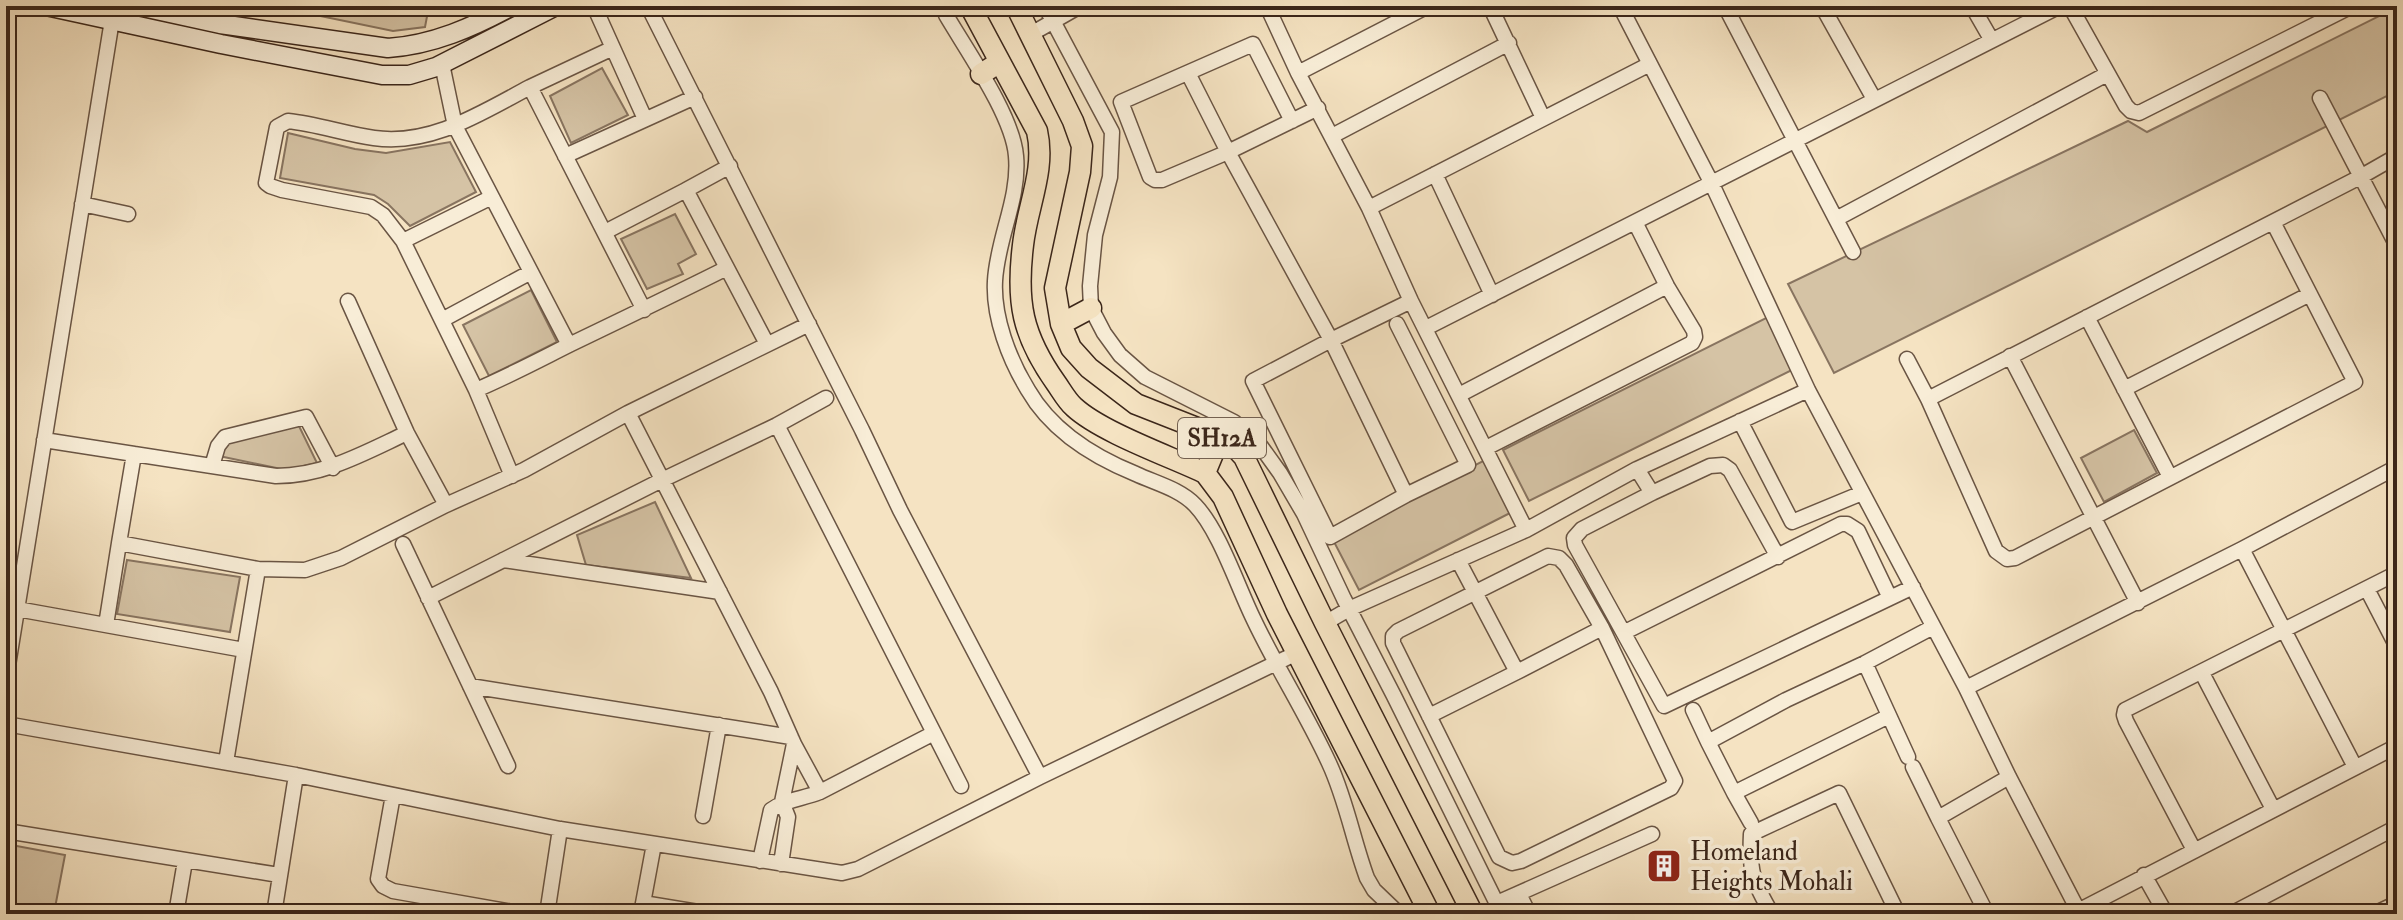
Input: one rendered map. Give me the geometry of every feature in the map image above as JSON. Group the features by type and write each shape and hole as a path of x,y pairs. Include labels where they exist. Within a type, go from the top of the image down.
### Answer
{"main road":[{"path":"46,6 382,75 409,75 442,64 556,6"},
{"path":"138,6 220,24 388,48 406,47 454,33 512,6"},
{"name":"SH12A","path":"970,6 1037,131 1041,148 1023,243 1019,294 1026,331 1043,366 1074,407 1107,428 1205,473 1223,497 1277,614 1430,914"},
{"name":"SH12A","path":"1016,6 1073,121 1082,146 1080,172 1055,288 1061,324 1071,348 1089,368 1136,404 1220,437 1244,457 1473,914"},
{"path":"981,74 1000,62"},
{"path":"1061,324 1091,308"},
{"path":"1205,473 1220,437"}],"street":[{"path":"594,6 645,119"},
{"path":"648,6 900,510 1040,777"},
{"path":"946,6 946,15 1003,114 1016,152 1008,222 995,280 996,309 1010,353 1028,391 1056,425 1078,442 1111,464 1181,494 1198,508 1329,763 1367,878 1374,890 1399,914"},
{"path":"1045,6 1112,132 1110,177 1095,235 1091,308 1120,355 1145,377 1234,422 1257,441 1280,473 1304,514 1499,909 1519,894 1652,834"},
{"path":"1031,34 1080,6"},
{"path":"1267,6 1526,530"},
{"path":"1298,73 1428,6"},
{"path":"1490,6 1543,118"},
{"path":"1620,6 1711,182 1808,390 1966,688 2079,912 2144,875 2397,746"},
{"path":"1725,6 1853,252"},
{"path":"1822,6 1874,99"},
{"path":"1972,6 1991,39"},
{"path":"1426,328 2060,6"},
{"path":"2070,6 2131,111 2146,111 2352,6"},
{"path":"6,678 112,20"},
{"path":"1332,136 1509,43"},
{"path":"1292,121 1253,44 1121,102 1150,177 1155,180 1162,180 1228,152 1292,121 1318,108"},
{"path":"512,476 476,390 403,241 383,215 371,207 282,190 266,183 277,127 288,121 373,138 417,136 455,126 613,48"},
{"path":"442,64 455,126 569,345"},
{"path":"1369,208 1650,64"},
{"path":"1188,73 1331,340 1406,495"},
{"path":"1836,219 2107,74"},
{"path":"530,87 644,310"},
{"path":"565,156 695,97"},
{"path":"2320,98 2397,246"},
{"path":"1928,399 2397,156"},
{"path":"605,232 730,166"},
{"path":"1435,174 1492,295"},
{"path":"686,190 767,344"},
{"path":"403,241 492,197"},
{"path":"82,204 128,214"},
{"path":"1486,448 1692,343 1694,331 1635,222"},
{"path":"1907,359 1996,551 2007,559 2015,558 2355,382 2273,222"},
{"path":"476,390 727,268"},
{"path":"442,320 531,272"},
{"path":"1459,395 1667,286"},
{"path":"2124,389 2310,294"},
{"path":"348,301 407,433 446,505"},
{"path":"1397,324 1468,465 1330,537 1253,381 1411,301"},
{"path":"2087,317 2170,477"},
{"path":"119,543 258,569 315,568 512,476 628,413 809,324"},
{"path":"2010,356 2138,603"},
{"path":"1325,623 1349,609 1526,530 1637,469 1808,390"},
{"path":"428,598 826,398"},
{"path":"628,413 820,792"},
{"path":"212,466 218,446 225,437 306,417 333,468"},
{"path":"1740,421 1792,522 1862,493"},
{"path":"777,425 961,786"},
{"path":"44,440 276,476 294,476 333,468 407,433"},
{"path":"106,625 134,454"},
{"path":"1778,557 1730,470 1723,465 1710,466 1652,493 1582,529 1574,538 1575,545 1664,706 1913,587"},
{"path":"1966,688 2138,603 2397,467"},
{"path":"1637,469 1652,493"},
{"path":"1625,632 1841,524 1858,531 1890,598"},
{"path":"403,544 508,766"},
{"path":"2242,549 2355,767"},
{"path":"1548,556 1559,558 1566,565 1602,628 1675,781 1671,788 1521,861 1505,861 1499,857 1393,643 1393,636 1548,556"},
{"path":"503,560 720,592"},
{"path":"1458,560 1517,672"},
{"path":"226,762 258,569"},
{"path":"2194,850 2124,715 2125,710 2397,573"},
{"path":"2367,589 2397,647"},
{"path":"17,609 244,650"},
{"path":"1708,742 1933,627"},
{"path":"1429,716 1602,628"},
{"path":"6,724 296,775 560,829 842,873 858,869 1299,652"},
{"path":"1865,663 1987,914"},
{"path":"2202,673 2273,809"},
{"path":"470,686 719,725 793,740"},
{"path":"1693,710 1751,823"},
{"path":"1734,793 1889,716"},
{"path":"703,816 719,725"},
{"path":"760,861 771,810 782,802 803,799 820,792 934,733"},
{"path":"781,864 788,817 782,802 793,740"},
{"path":"274,914 296,775"},
{"path":"1938,818 2009,777"},
{"path":"1772,914 1750,868 1751,834 1839,793 1898,914"},
{"path":"393,795 378,879 383,886 393,891 524,914"},
{"path":"2231,914 2397,827"},
{"path":"547,914 560,829"},
{"path":"6,831 279,875"},
{"path":"654,844 642,908 710,914"},
{"path":"176,914 185,861"},
{"path":"2144,875 2166,914"},
{"path":"1519,894 1527,913"},
{"path":"2374,914 2397,903"},
{"path":"6,911 23,914"}],"shaded area":[{"path":"272,6 429,6 425,27 393,31"},
{"path":"2397,7 2397,91 1834,373 1788,284 2128,121 2147,132"},
{"path":"602,68 628,115 571,143 550,96"},
{"path":"288,133 386,153 450,142 476,192 410,226 374,195 280,178"},
{"path":"675,214 696,254 678,264 683,274 647,289 621,239"},
{"path":"531,290 557,342 489,376 463,325"},
{"path":"1772,315 1798,367 1529,501 1503,450"},
{"path":"298,424 317,463 286,470 219,456 225,444"},
{"path":"2134,430 2157,473 2104,502 2081,458"},
{"path":"1487,459 1514,511 1359,590 1332,538"},
{"path":"655,502 691,578 586,565 577,535"},
{"path":"127,560 240,577 230,632 117,614"},
{"path":"6,844 65,855 54,913 6,904"}],"place":[{"name":"Homeland Heights Mohali","path":"1664,866"}]}
